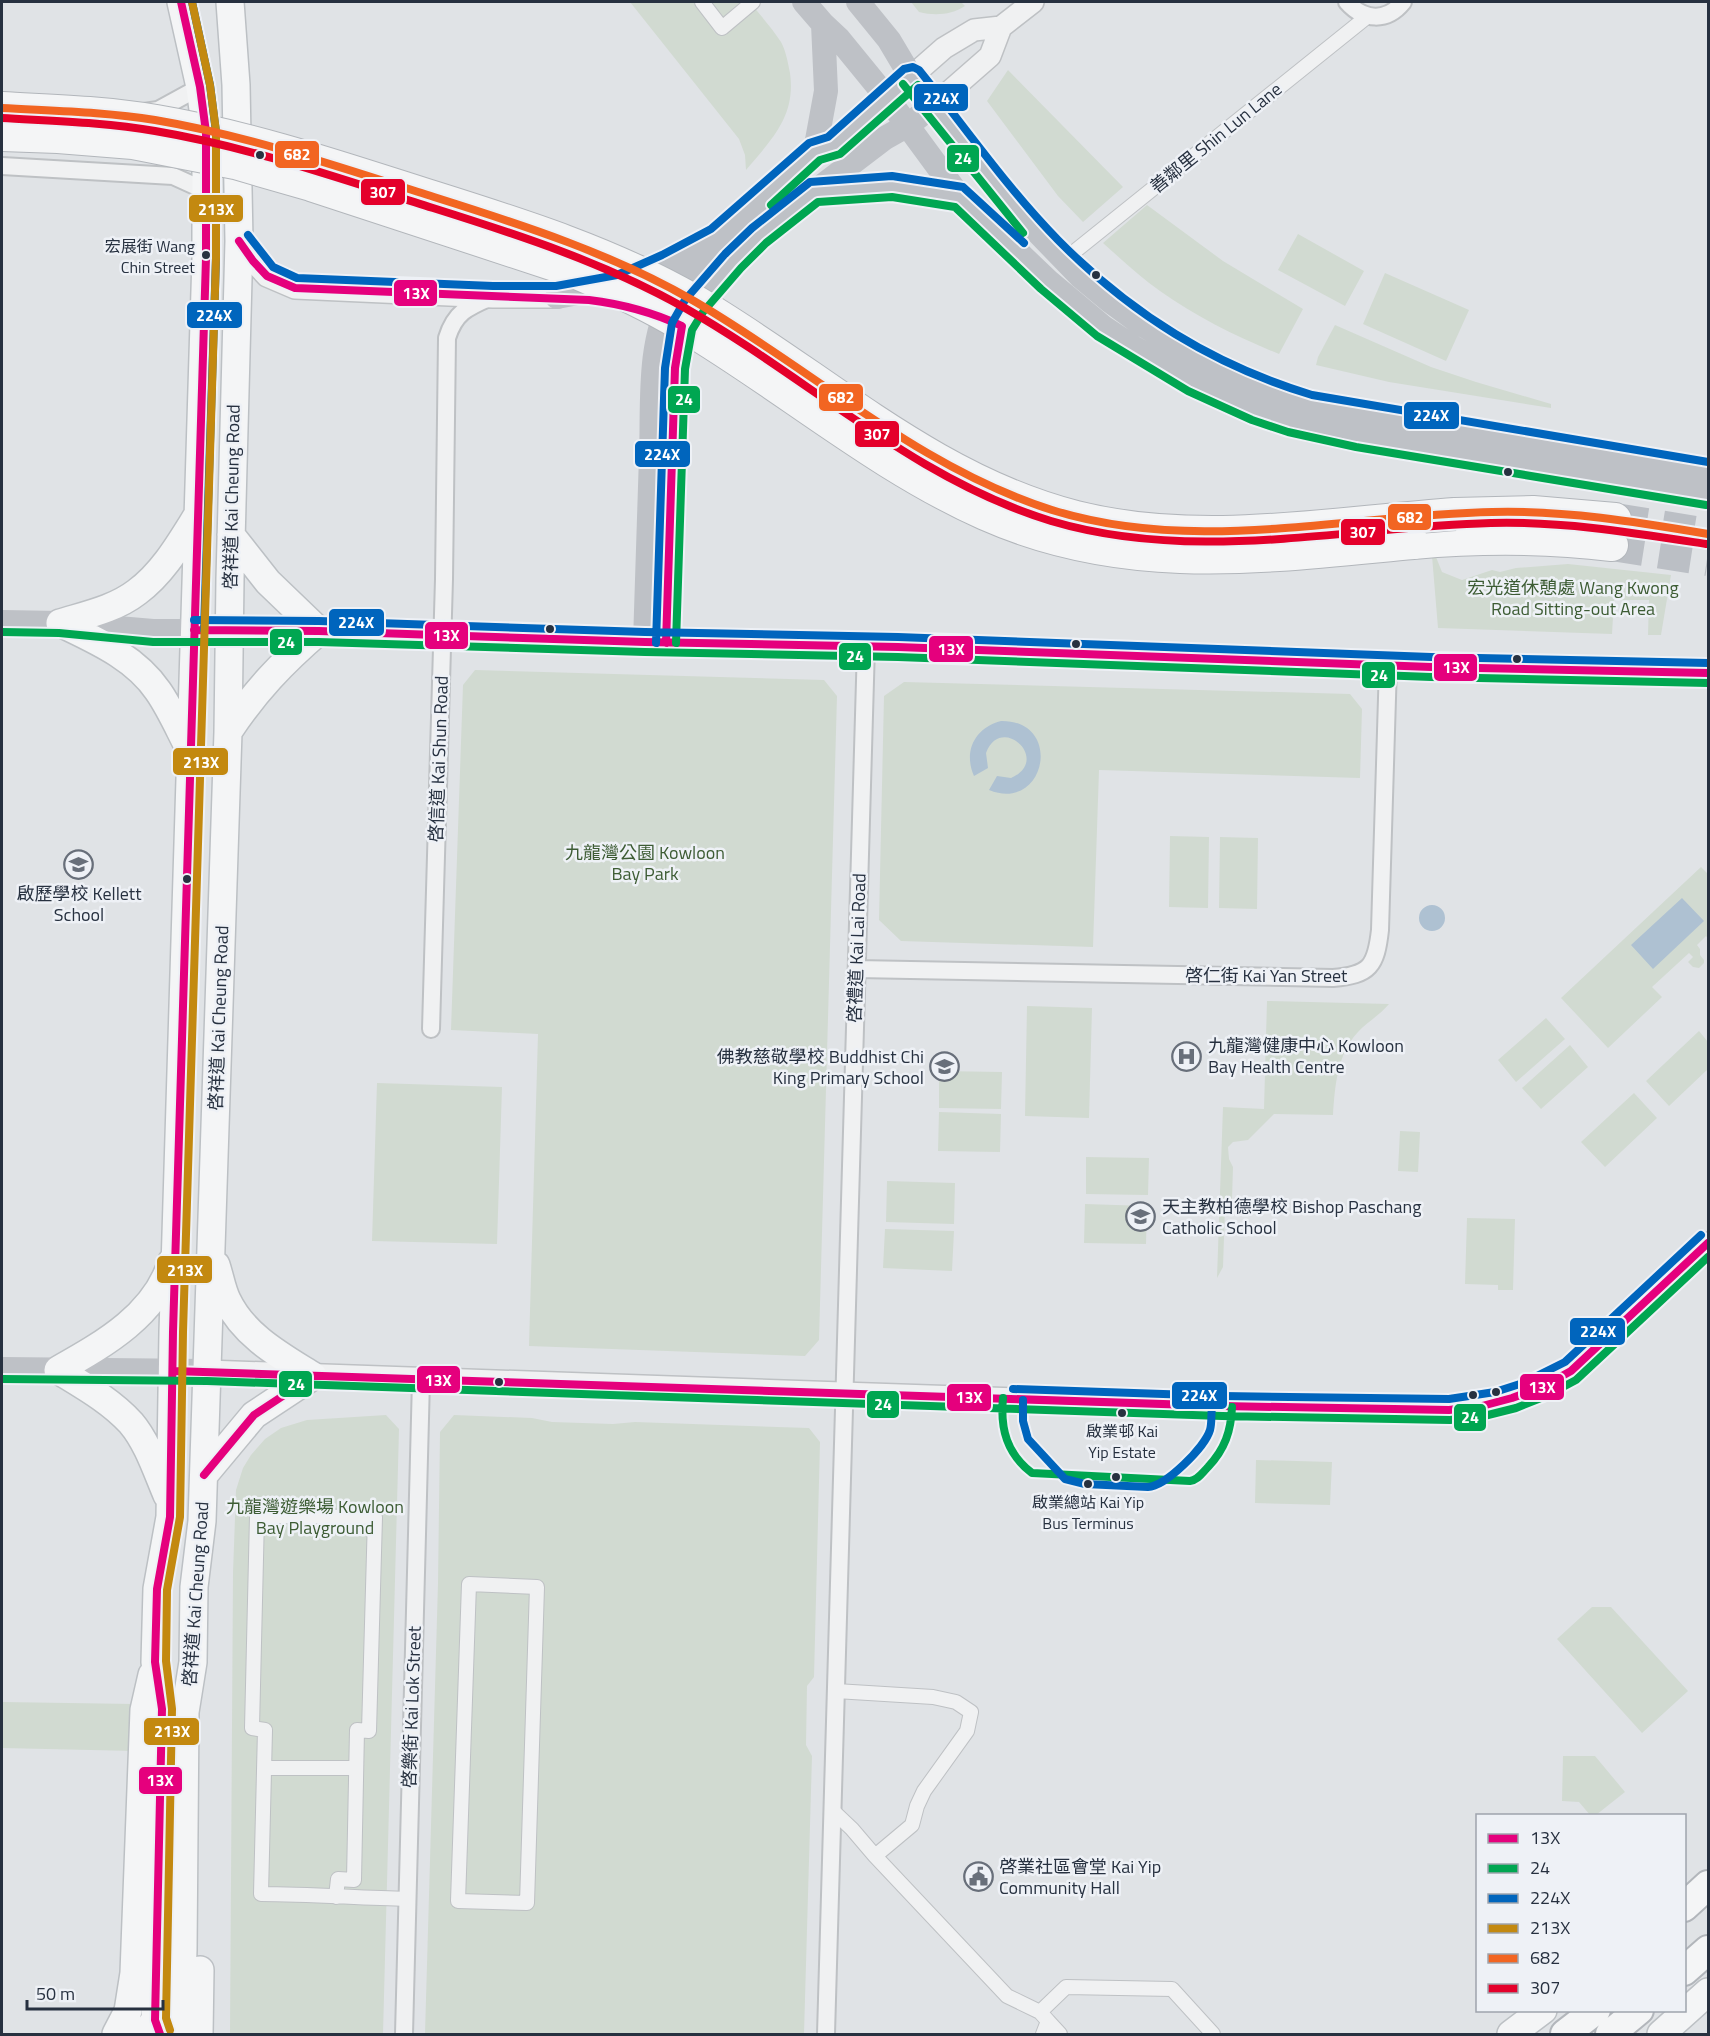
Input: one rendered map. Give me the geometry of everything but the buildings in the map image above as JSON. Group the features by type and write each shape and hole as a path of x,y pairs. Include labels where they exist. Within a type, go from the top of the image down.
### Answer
{"highway":[{"path":"2,108 100,113 199,129 275,147 568,241 650,277 691,299 740,329 878,423 956,470 1009,495 1079,518 1130,527 1216,533 1287,529 1435,515 1492,512 1557,513 1613,532 1536,539 1456,539 1292,555 1222,559 1133,554 1066,540 987,514 931,486 872,450 686,327 605,285 567,269 311,185 203,156 99,140 2,135"},
{"path":"1686,1905 1708,1885"},
{"path":"1686,1969 1708,1950"},
{"path":"1565,2034 1593,2012"},
{"path":"1611,2034 1636,2012"}],"main road":[{"name":"啓祥道 Kai Cheung Road","path":"180,2034 170,1949 162,1709 155,1662 157,1589 171,1505 190,749 206,269 206,132 200,87 182,2"},
{"name":"啓祥道 Kai Cheung Road","path":"153,2030 170,1949 185,1712 193,1662 194,1587 202,1521 204,1475 228,732 239,240 236,85 230,2"},
{"path":"804,2 839,39 909,124 960,197 1048,281 1103,327 1193,382 1255,410 1290,422 1349,436 1708,495"},
{"path":"858,2 889,40 911,77 1024,218 1064,260 1110,301 1150,330 1202,361 1262,390 1310,405 1708,472"},
{"path":"815,151 826,91 823,24"},
{"path":"2,622 60,623 139,630 443,634 656,643 654,366 673,321 673,295 717,238 815,151 833,146 911,77"},
{"path":"673,321 694,306 759,235 885,138 934,105"},
{"path":"814,192 892,186 960,197"},
{"path":"557,297 620,285 717,238"},
{"path":"60,623 106,609 137,592 161,570 197,516"},
{"path":"231,535 268,582 318,631"},
{"path":"60,623 129,660 158,690 190,749"},
{"path":"228,732 268,677 318,631"},
{"path":"204,1475 254,1415 313,1376 272,1350 245,1326 227,1301 210,1246"},
{"path":"58,1370 99,1347 134,1320 167,1277 176,1248"},
{"path":"2,1369 207,1371"},
{"path":"58,1370 98,1395 131,1424 153,1460 171,1505"},
{"path":"116,2034 128,2011 134,1973 144,1710 155,1662"},
{"path":"193,1662 203,1712 199,2034"},
{"path":"1686,2012 1708,1992"},
{"path":"1511,2034 1540,2012"},
{"path":"1661,2034 1686,2012"}],"street":[{"path":"702,2 722,28 753,2"},
{"path":"934,105 990,56 1001,27 1033,2"},
{"path":"1347,2 1355,10 1368,16 1386,16 1395,11 1403,2"},
{"name":"善鄰里 Shin Lun Lane","path":"1064,260 1368,16"},
{"path":"911,77 944,48 974,30 1001,27"},
{"path":"2,104 44,104 139,113 158,110 200,87"},
{"path":"44,104 62,130 74,139 79,148 76,160 58,169"},
{"path":"2,166 173,176 206,191"},
{"path":"239,240 253,261 267,276 295,288 492,297 557,297 633,307 673,321"},
{"name":"啓信道 Kai Shun Road","path":"431,1029 443,634 447,338 451,324 465,309 492,297"},
{"path":"656,643 866,646 1388,665 1708,673"},
{"name":"啓禮道 Kai Lai Road","path":"844,1394 866,646"},
{"name":"啓仁街 Kai Yan Street","path":"856,969 1356,977 1369,966 1378,951 1388,665"},
{"path":"207,1371 1222,1406 1449,1410 1477,1407 1515,1398 1546,1386 1571,1371 1708,1243"},
{"name":"啓樂街 Kai Lok Street","path":"404,2034 421,1380"},
{"path":"826,2034 844,1394"},
{"path":"336,1897 338,1880 354,1880 357,1730 369,1731 375,1517 257,1516 252,1728 265,1730 261,1894 336,1897 407,1899"},
{"path":"469,1584 537,1587 527,1903 458,1901 469,1584"},
{"path":"836,1691 933,1697 956,1702 970,1712 967,1731 924,1791 912,1825 875,1856"},
{"path":"264,1768 356,1768"},
{"path":"832,1810 1007,1996 1060,2034"},
{"path":"1044,2023 1066,1987 1172,1989 1214,2034"}],"green space":[{"path":"630,2 750,2 781,42 790,73 791,88 786,114 773,137 746,170 745,155 739,139"},
{"path":"911,2 961,2 965,6 949,13 931,14 919,12"},
{"path":"1008,70 1123,187 1083,222 1058,196 987,101"},
{"path":"1147,205 1223,261 1303,309 1279,354 1248,341 1188,309 1145,280 1103,243"},
{"path":"1298,234 1364,271 1345,306 1278,270"},
{"path":"1385,273 1469,310 1446,361 1363,324"},
{"path":"1335,325 1431,367 1551,404 1551,408 1389,382 1316,365"},
{"name":"宏光道休憩處 Wang Kwong Road Sitting-out Area","path":"1432,556 1436,557 1442,572 1462,580 1492,570 1500,572 1516,568 1568,564 1671,575 1661,635 1648,635 1649,600 1614,600 1612,634 1438,628"},
{"name":"九龍灣公園 Kowloon Bay Park","path":"475,670 824,680 837,696 819,1340 805,1356 529,1346 538,1034 451,1030 463,685"},
{"path":"904,682 1350,694 1362,709 1360,778 1099,770 1093,947 901,941 879,920 884,696"},
{"path":"1170,836 1209,837 1208,908 1169,907"},
{"path":"1220,837 1258,838 1257,909 1219,908"},
{"path":"1701,867 1708,874 1708,939 1706,936 1697,945 1704,963 1699,968 1693,967 1688,962 1693,957 1689,953 1652,987 1662,997 1608,1048 1561,998"},
{"path":"1267,1001 1389,1004 1358,1032 1346,1050 1338,1071 1333,1115 1274,1114 1248,1140 1233,1142 1228,1147 1229,1159 1233,1167 1232,1199 1225,1208 1223,1267 1217,1278 1223,1107 1264,1109"},
{"path":"1027,1006 1092,1008 1089,1118 1025,1116"},
{"path":"1546,1018 1565,1039 1516,1082 1498,1060"},
{"path":"1699,1031 1708,1042 1708,1069 1669,1106 1646,1081"},
{"path":"1570,1045 1588,1067 1541,1109 1522,1088"},
{"path":"939,1071 1002,1072 1001,1109 939,1108"},
{"path":"377,1083 502,1087 497,1244 372,1241"},
{"path":"1634,1093 1657,1118 1605,1167 1581,1142"},
{"path":"939,1112 1001,1114 1000,1152 938,1151"},
{"path":"1400,1131 1420,1132 1418,1172 1398,1171"},
{"path":"1086,1157 1149,1158 1148,1195 1086,1194"},
{"path":"887,1181 955,1183 954,1224 886,1222"},
{"path":"1085,1204 1147,1206 1146,1244 1084,1243"},
{"path":"1467,1218 1515,1219 1513,1290 1498,1290 1498,1285 1465,1284"},
{"path":"885,1229 954,1231 952,1271 883,1268"},
{"name":"九龍灣遊樂場 Kowloon Bay Playground","path":"386,1415 399,1429 383,2034 230,2034 233,1573 236,1490 243,1468 251,1455 265,1439 281,1428 307,1420"},
{"path":"454,1415 532,1418 552,1422 613,1424 635,1422 809,1428 820,1442 814,1677 807,1686 806,1745 812,1756 804,2034 425,2034 440,1432"},
{"path":"1256,1460 1332,1462 1330,1505 1255,1503"},
{"path":"1592,1607 1611,1607 1688,1691 1642,1733 1557,1639"},
{"path":"2,1702 135,1704 135,1751 2,1748"},
{"path":"1563,1756 1595,1756 1625,1792 1597,1814 1589,1814 1579,1802 1562,1801"}],"water":[{"path":"1001,721 1021,725 1034,735 1040,748 1040,764 1034,778 1024,789 1008,794 989,790 997,776 1011,778 1022,770 1026,761 1025,752 1020,744 1011,739 1002,738 993,742 986,753 988,768 974,776 970,758 971,749 978,735 992,724"},
{"path":"1682,898 1704,921 1653,969 1631,945"},
{"path":"1432,905 1441,909 1445,918 1441,927 1432,931 1423,927 1419,918 1423,909"}],"tunnel":[{"path":"1615,519 1708,534"},
{"path":"1612,545 1708,560"}],"transit line":[{"name":"13X","path":"160,2034 155,2020 162,1709 155,1662 157,1589 170,1517 173,1332 206,258 206,132 200,87 181,2"},
{"name":"224X","path":"192,2 210,85 216,132 216,258 204,630"},
{"name":"213X","path":"170,2030 166,2018 172,1709 166,1661 167,1590 180,1517 183,1332 216,258 216,131 210,85 192,2"},
{"name":"224X","path":"248,235 273,267 297,278 493,286 556,286 617,275 662,255 711,229 809,143 828,137 904,69 913,67 919,70 1039,220 1086,267 1144,314 1175,334 1241,369 1312,395 1708,462"},
{"name":"24","path":"903,84 1023,233"},
{"name":"24","path":"771,205 820,160 840,154 918,85"},
{"name":"682","path":"2,108 136,117 226,135 330,164 501,218 567,242 632,269 694,301 868,416 957,469 1003,492 1052,510 1106,523 1161,530 1271,529 1437,515 1519,512 1601,518 1708,534"},
{"name":"307","path":"2,118 117,126 155,131 226,146 330,175 561,251 624,277 685,308 774,364 862,425 953,480 1001,503 1051,521 1106,534 1160,540 1215,542 1270,540 1436,526 1518,523 1599,529 1706,544"},
{"name":"224X","path":"656,643 665,368 672,323 685,300 725,254 752,228 810,182 892,176 963,187 1024,243"},
{"name":"24","path":"676,643 685,369 692,330 703,312 741,268 766,243 818,202 892,197 955,207 1041,289 1097,336 1188,391 1252,420 1288,432 1356,447 1706,505"},
{"name":"13X","path":"239,241 267,276 295,288 589,300 637,309 682,326 675,368 666,643"},
{"name":"224X","path":"194,620 319,621 645,632 898,637 1431,657 1708,663"},
{"name":"13X","path":"194,630 319,631 645,642 898,647 1431,667 1708,673"},
{"name":"24","path":"2,632 59,633 153,642 319,642 898,657 1431,677 1708,683"},
{"name":"224X","path":"1013,1389 1222,1396 1449,1399 1495,1392 1523,1383 1565,1362 1701,1235"},
{"name":"13X","path":"173,1371 1222,1406 1449,1410 1482,1406 1512,1398 1542,1387 1571,1371 1708,1243"},
{"name":"24","path":"2,1379 207,1381 1222,1416 1450,1420 1484,1416 1516,1408 1546,1396 1576,1380 1708,1257"},
{"name":"13X","path":"204,1475 254,1415 313,1376"},
{"name":"24","path":"1003,1398 1003,1420 1007,1440 1023,1466 1032,1473 1190,1481 1202,1474 1223,1446 1230,1424 1232,1407"},
{"name":"224X","path":"1023,1400 1023,1421 1028,1439 1065,1479 1085,1484 1148,1487 1165,1480 1201,1446 1210,1430 1212,1406"}],"place":[{"name":"宏展街 Wang Chin Street","path":"206,255"},
{"name":"啟歷學校 Kellett School","path":"79,865"},
{"name":"九龍灣健康中心 Kowloon Bay Health Centre","path":"1187,1056"},
{"name":"佛教慈敬學校 Buddhist Chi King Primary School","path":"945,1067"},
{"name":"天主教柏德學校 Bishop Paschang Catholic School","path":"1141,1217"},
{"name":"啟業邨 Kai Yip Estate","path":"1122,1413"},
{"name":"啟業總站 Kai Yip Bus Terminus","path":"1088,1484"},
{"name":"啓業社區會堂 Kai Yip Community Hall","path":"978,1877"}]}
